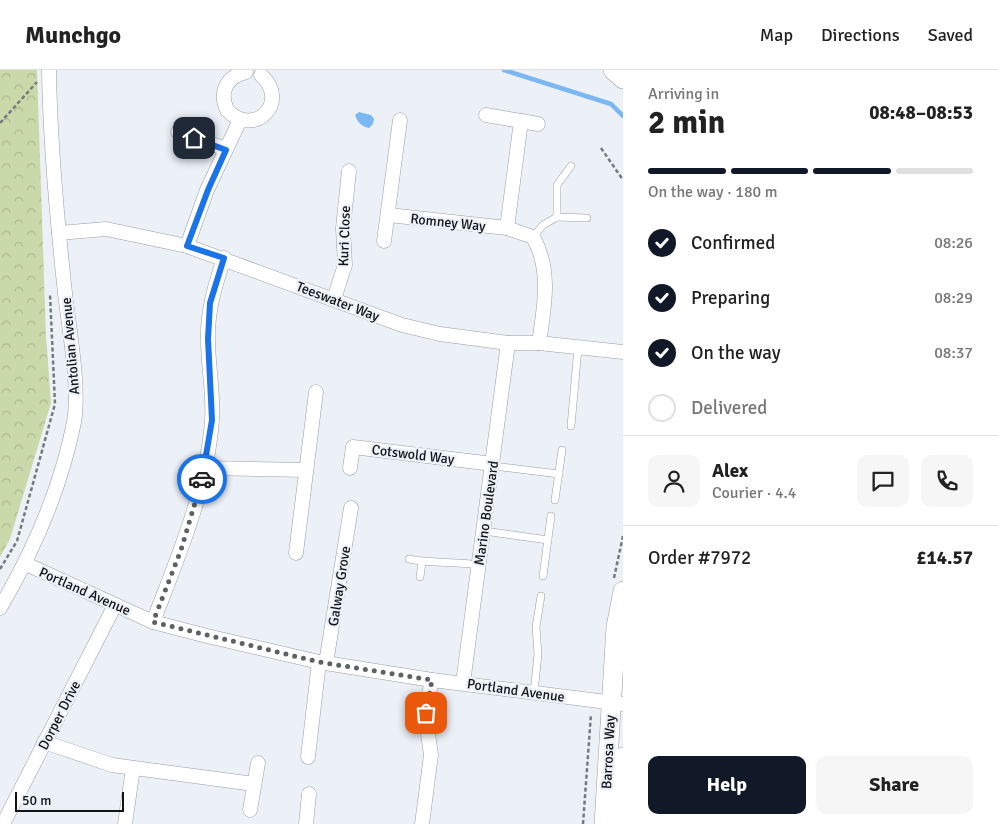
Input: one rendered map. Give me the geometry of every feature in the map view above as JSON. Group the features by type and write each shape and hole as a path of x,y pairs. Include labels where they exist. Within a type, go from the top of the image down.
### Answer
{"street":[{"path":"613,70 623,79"},
{"path":"246,72 230,79 223,94 227,110 240,120 256,120 263,116 272,103 271,88 261,75"},
{"name":"Antolian Avenue","path":"0,608 26,564 57,485 74,420 74,374 59,233 46,75"},
{"path":"486,115 538,124"},
{"path":"187,246 208,190 240,120"},
{"path":"384,241 389,216 400,120"},
{"path":"507,228 521,120"},
{"path":"178,132 226,150"},
{"name":"Kuri Close","path":"334,299 345,265 343,228 348,171"},
{"name":"Romney Way","path":"389,216 507,228 533,237"},
{"name":"Teeswater Way","path":"59,233 106,229 187,246 402,325 440,334 508,343 539,343 623,352"},
{"path":"533,237 540,248 547,291 539,343"},
{"path":"153,622 181,550 205,468 212,420 208,339 210,303 224,258"},
{"name":"Marino Boulevard","path":"463,683 508,343"},
{"path":"296,553 316,392"},
{"name":"Cotswold Way","path":"350,468 353,447 493,465"},
{"path":"205,468 306,470"},
{"name":"Galway Grove","path":"323,663 351,508"},
{"name":"Portland Avenue","path":"26,564 153,622 323,663 432,680 617,703"},
{"name":"Barrosa Way","path":"604,824 617,703 616,627 623,591"},
{"name":"Dorper Drive","path":"2,821 115,605"},
{"path":"308,757 323,663"},
{"path":"422,824 431,755 426,713 432,680"},
{"path":"44,742 86,758 133,768 254,784"},
{"name":"Barrosa Way","path":"619,824 623,757"},
{"path":"250,810 258,762"},
{"path":"125,824 133,768"},
{"path":"306,824 309,794"}],"lane":[{"path":"557,217 556,184 571,166"},
{"path":"533,237 543,225 557,217 587,218"},
{"path":"571,426 578,348"},
{"path":"555,500 562,450"},
{"path":"493,465 559,474"},
{"path":"543,576 551,516"},
{"path":"484,531 548,540"},
{"path":"409,559 422,562 457,561 479,566"},
{"path":"420,577 422,562"},
{"path":"534,693 538,654 536,627 541,596"}],"path":[{"path":"0,123 34,82 46,75"},
{"path":"601,148 623,180"},
{"path":"0,569 17,540 55,404 49,287"}],"green space":[{"path":"0,70 37,70 46,336 51,403 10,539 0,557"}],"water":[{"path":"359,112 371,115 374,119 373,124 369,128 357,120 355,115"}],"waterway":[{"path":"504,70 611,104 623,116"}],"way so far":[{"path":"202,479 181,550 153,622 319,662 432,680 426,713"}],"route":[{"path":"194,138 226,150 208,190 187,246 224,258 210,303 208,339 212,420 202,479"}]}
